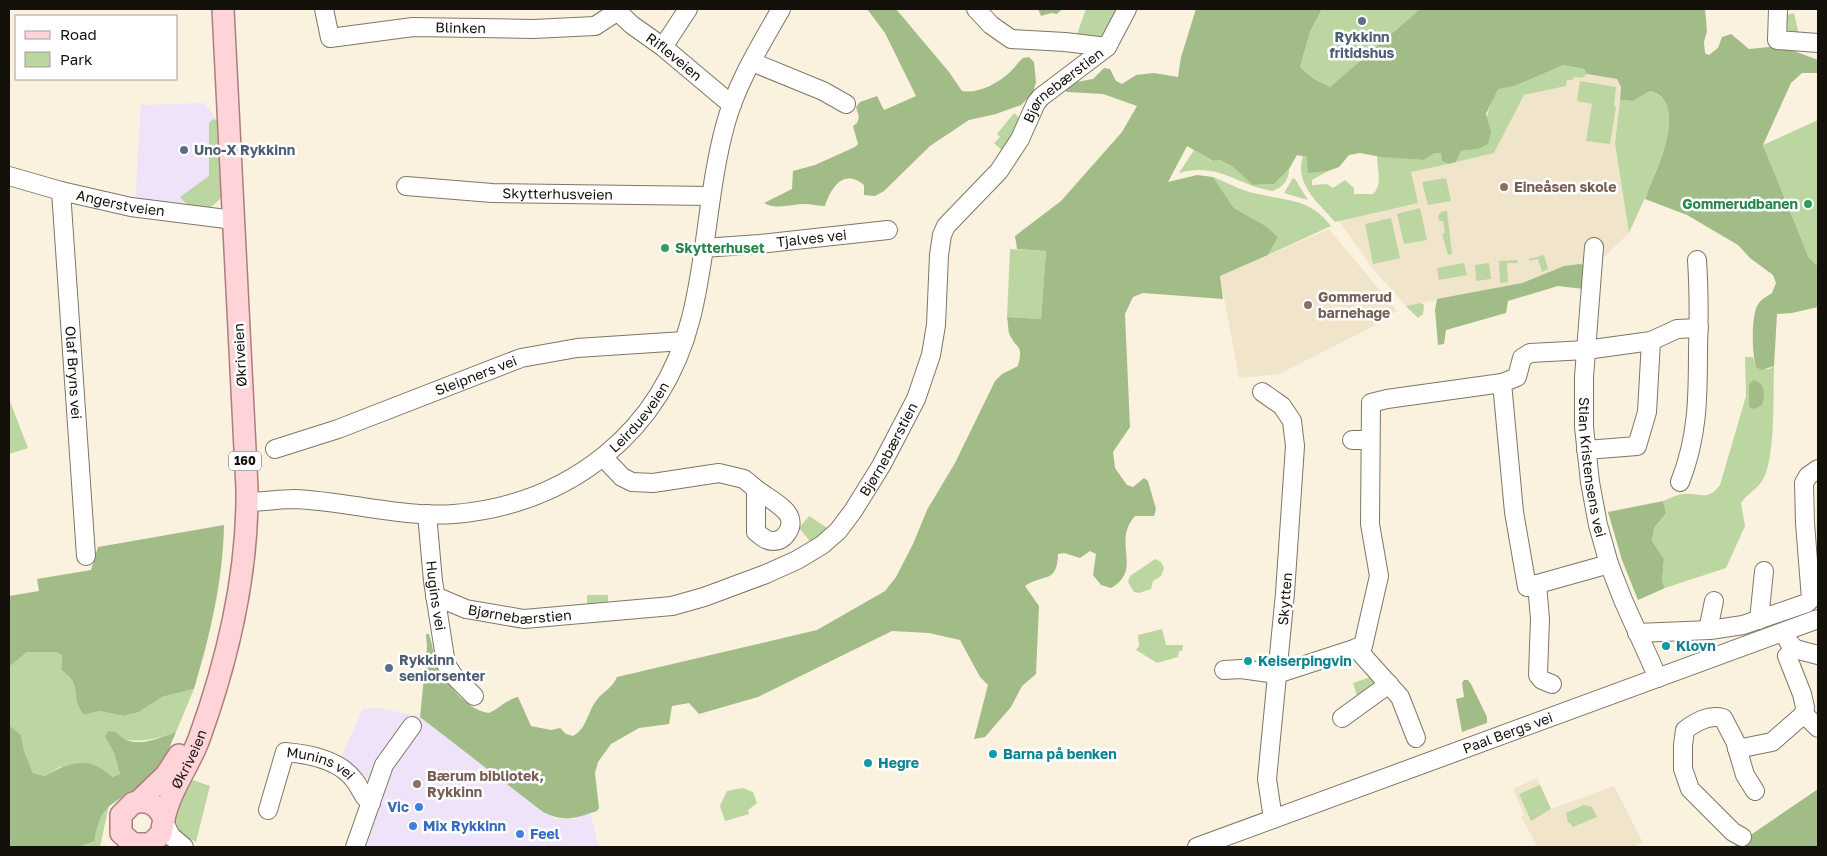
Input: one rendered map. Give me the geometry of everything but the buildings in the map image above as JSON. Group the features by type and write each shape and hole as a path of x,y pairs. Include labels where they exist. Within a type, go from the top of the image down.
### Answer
{"main road":[{"name":"Økriveien","path":"164,820 167,804 198,740 227,648 240,583 247,495 223,9"},
{"name":"Økriveien","path":"139,801 166,775 174,764 211,698"},
{"path":"139,801 155,805 164,820"},
{"name":"160","path":"139,801 128,806 121,815 118,840 153,846 161,834 164,820"}],"street":[{"name":"Blinken","path":"324,9 330,38 413,27 533,29 595,26 616,10"},
{"path":"663,47 688,9"},
{"name":"Leirdueveien","path":"247,495 427,514 468,512 518,503 557,487 604,458 634,427 658,397 672,372 684,341 694,301 710,196 732,105 752,62 781,9"},
{"path":"976,9 992,17 1011,38 1107,47"},
{"name":"Bjørnebærstien","path":"435,596 466,609 524,620 672,606 704,597 766,574 809,554 826,542 853,511 870,484 916,399 931,355 936,326 939,255 946,226 999,171 1020,139 1041,97 1107,47 1127,9"},
{"path":"1778,9 1777,40 1818,43"},
{"name":"Rifleveien","path":"616,10 732,105"},
{"path":"752,62 823,91 846,104"},
{"name":"Angerstveien","path":"9,176 131,208 234,220"},
{"name":"Skytterhusveien","path":"406,186 492,193 710,196"},
{"name":"Olaf Bryns vei","path":"61,191 86,556"},
{"name":"Tjalves vei","path":"703,248 770,244 888,230"},
{"name":"Stian Kristensens vei","path":"1594,247 1584,377 1586,450 1595,510 1609,564 1637,633 1658,678"},
{"path":"1680,482 1696,426 1700,301 1697,260"},
{"path":"1360,647 1379,576 1370,524 1371,403 1387,399 1502,383 1517,377 1522,358 1530,353 1586,350 1651,341 1677,329 1698,328"},
{"name":"Sleipners vei","path":"276,449 338,429 521,358 577,348 684,341"},
{"path":"1586,450 1637,446 1647,412 1651,341"},
{"path":"1502,383 1514,512 1540,619 1538,675 1542,680 1552,684"},
{"name":"Skytten","path":"1262,392 1282,406 1292,421 1295,446 1292,505 1267,779 1273,819"},
{"path":"1352,440 1370,440"},
{"path":"604,458 622,477 632,482 653,483 719,474 744,479 756,489"},
{"path":"1637,633 1708,630 1743,625 1807,603 1811,599 1811,590 1805,523 1804,482 1808,476 1818,469"},
{"name":"Hugins vei","path":"427,514 435,596 446,664 453,675 474,696"},
{"path":"1532,586 1609,564"},
{"path":"1759,620 1764,572"},
{"path":"1708,630 1714,601"},
{"name":"Paal Bergs vei","path":"1197,847 1818,619"},
{"path":"1784,632 1786,640 1795,648 1818,655"},
{"path":"1224,670 1241,669 1277,674 1360,647"},
{"path":"1360,647 1400,697 1416,738"},
{"path":"1737,749 1772,742 1804,714 1805,707 1802,694 1787,656 1795,648"},
{"path":"1342,718 1388,684"},
{"path":"1804,714 1818,728"},
{"path":"1742,837 1733,832 1690,789 1683,769 1683,744 1686,730 1694,724 1711,717 1723,718 1727,723 1745,775 1755,791"},
{"path":"356,847 384,765 412,726"},
{"name":"Munins vei","path":"268,810 285,752 334,763 354,780 366,800 371,803"},
{"path":"164,820 171,836 184,847"}],"shaded area":[{"name":"Eineåsen skole","path":"1587,74 1617,79 1621,87 1615,143 1629,233 1601,260 1599,269 1564,266 1522,283 1406,306 1373,269 1339,221 1390,209 1382,172 1411,172 1494,153 1524,95 1566,86 1567,80 1574,77 1582,78"},
{"path":"204,103 219,121 221,198 212,207 135,203 141,105"},
{"name":"Gommerud barnehage","path":"1329,229 1397,311 1374,326 1279,374 1239,378 1220,276"},
{"path":"380,708 420,717 543,812 557,819 572,819 590,813 599,847 346,847 369,779 341,757 363,709"},
{"path":"1537,778 1551,809 1614,786 1643,843 1632,847 1538,847 1521,817 1524,815 1513,789"}],"green space":[{"path":"867,9 896,9 949,72 962,91 980,90 999,81 1023,58 1029,57 1034,62 1036,82 1033,93 1021,105 996,114 969,120 930,146 884,191 875,196 864,195 864,185 850,178 839,182 831,192 825,206 805,204 773,206 764,203 792,189 793,171 815,165 858,144 853,126 857,123 859,117 856,107 860,102 877,96 884,110 916,96 885,33"},
{"path":"1038,9 1062,9 1057,14 1051,13 1041,16"},
{"path":"1086,9 1122,9 1102,43 1076,37"},
{"path":"1196,9 1322,9 1310,32 1300,67 1314,79 1330,87 1420,9 1705,9 1707,31 1704,42 1705,53 1709,55 1718,48 1722,37 1731,34 1749,49 1781,46 1818,60 1818,73 1802,73 1791,83 1763,145 1809,258 1818,266 1818,307 1792,313 1777,314 1774,366 1761,370 1756,367 1753,336 1755,312 1760,302 1772,293 1776,283 1773,275 1750,258 1738,245 1687,215 1645,199 1667,139 1668,109 1662,98 1650,91 1633,101 1620,100 1621,87 1617,79 1587,74 1584,69 1563,65 1514,86 1498,89 1486,114 1491,132 1488,144 1478,149 1461,151 1456,162 1448,164 1442,161 1441,153 1435,153 1424,160 1381,157 1360,153 1349,155 1339,167 1328,171 1308,173 1307,157 1297,155 1289,169 1274,184 1253,185 1232,166 1220,160 1213,161 1187,146 1168,182 1197,175 1213,177 1234,208 1266,226 1278,237 1268,255 1220,276 1223,299 1143,293 1133,297 1125,314 1130,427 1113,452 1115,468 1127,485 1133,487 1144,478 1148,481 1156,509 1154,516 1135,516 1128,526 1125,573 1121,581 1111,588 1101,585 1093,575 1096,554 1090,551 1080,558 1064,553 1058,554 1055,570 1052,574 1025,586 1039,606 1036,674 1022,686 1011,707 985,737 974,739 988,685 980,677 960,640 929,633 892,631 758,697 699,714 689,703 672,706 669,724 639,728 611,744 598,762 595,773 599,808 597,811 576,817 564,818 543,812 420,717 427,647 426,634 429,634 436,661 444,678 457,694 472,707 489,713 518,697 531,726 551,730 560,728 566,734 573,736 584,726 597,700 617,677 817,630 885,591 896,577 913,544 927,510 955,463 995,381 1002,374 1018,366 1020,350 1009,333 1007,317 1041,319 1046,251 1017,249 1015,236 1061,201 1122,132 1137,106 1103,94 1067,92 1064,90 1076,82 1093,79 1104,68 1110,69 1116,81 1122,84 1136,75 1154,73 1178,77 1181,57"},
{"path":"1322,9 1420,9 1330,87 1314,79 1300,67 1310,32"},
{"path":"1794,13 1799,35 1789,36 1784,16"},
{"path":"1563,65 1584,69 1587,74 1582,78 1574,77 1572,80 1567,80 1566,86 1524,95 1494,153 1456,162 1461,151 1478,149 1489,110 1498,88"},
{"path":"1580,81 1616,87 1614,106 1616,107 1610,144 1586,141 1592,104 1577,101"},
{"path":"1650,91 1660,96 1667,105 1670,112 1670,123 1656,172 1629,233 1615,143 1620,100 1633,101"},
{"path":"1014,113 1022,120 1006,154 994,143 1000,137 997,134"},
{"path":"213,119 219,121 223,193 219,200 209,208 203,209 185,203 180,197 209,176 209,123"},
{"path":"1818,120 1818,266 1809,258 1763,145"},
{"path":"1194,150 1212,161 1220,160 1232,166 1254,185 1274,184 1289,169 1288,177 1280,187 1273,191 1248,184 1217,172 1193,170 1179,173"},
{"path":"1435,153 1441,153 1443,161 1448,164 1411,172 1418,203 1335,222 1309,192 1302,175 1303,156 1307,157 1319,170 1328,171 1312,180 1312,185 1327,184 1333,188 1345,180 1354,188 1354,194 1373,194 1379,181 1377,156 1424,160"},
{"path":"1213,177 1246,191 1298,202 1315,211 1331,226 1268,255 1278,237 1266,226 1234,208"},
{"path":"1293,178 1295,179 1308,200 1284,193"},
{"path":"1446,178 1451,201 1428,205 1422,182"},
{"path":"1420,208 1427,240 1404,244 1397,214"},
{"path":"1447,211 1452,254 1448,255 1442,234 1445,233 1443,221 1439,221 1438,216 1441,212"},
{"path":"1391,218 1400,258 1373,264 1365,224"},
{"path":"1010,249 1046,251 1041,319 1007,317"},
{"path":"1544,255 1548,269 1542,272 1538,259 1530,261 1529,259"},
{"path":"1517,260 1518,263 1507,263 1508,282 1500,283 1499,261"},
{"path":"1464,263 1467,275 1439,280 1437,268"},
{"path":"1489,263 1491,279 1476,281 1475,265"},
{"path":"1580,264 1587,266 1584,289 1558,286 1508,301 1506,313 1446,330 1444,344 1438,345 1435,310 1437,299 1522,283 1564,266"},
{"path":"1421,303 1424,305 1423,314 1418,318 1406,306"},
{"path":"1745,357 1753,357 1756,367 1769,369 1774,366 1772,443 1766,471 1760,484 1741,503 1745,526 1726,568 1665,588 1662,581 1664,559 1652,541 1654,528 1666,513 1663,501 1685,494 1710,494 1720,485 1746,396"},
{"path":"1753,380 1757,381 1764,389 1762,405 1754,409 1749,407 1749,385"},
{"path":"9,399 28,448 9,454"},
{"path":"1663,501 1666,513 1654,528 1652,541 1664,559 1662,581 1665,588 1638,600 1622,560 1608,512"},
{"path":"809,516 832,531 813,545 799,528"},
{"path":"224,525 221,567 215,608 194,689 162,697 139,712 124,716 99,711 84,715 77,702 75,686 61,670 62,655 56,652 27,652 9,667 9,596 39,591 37,579 91,570 98,547"},
{"path":"1155,559 1161,562 1164,568 1161,576 1153,581 1151,589 1139,593 1134,592 1128,582 1130,576"},
{"path":"587,595 608,595 608,609 587,607"},
{"path":"1162,629 1166,645 1183,645 1178,657 1157,663 1136,650 1139,646 1138,635"},
{"path":"27,652 56,652 62,655 61,670 75,686 77,702 84,715 99,711 124,716 139,712 162,697 194,689 176,732 141,741 105,737 114,753 120,774 112,777 60,767 45,776 33,773 24,751 21,735 9,725 9,667"},
{"path":"1371,677 1376,688 1357,696 1353,683"},
{"path":"1464,680 1468,680 1471,684 1487,717 1487,723 1462,732 1456,699 1464,697 1462,683"},
{"path":"9,725 21,735 24,751 33,773 45,776 62,767 79,763 96,766 112,777 120,774 114,753 105,737 108,731 116,732 122,738 129,741 137,742 152,740 176,732 159,769 136,789 109,807 102,815 97,826 95,841 79,847 9,847"},
{"path":"190,779 210,786 196,842 179,833 173,815"},
{"path":"1540,785 1551,809 1531,821 1519,794"},
{"path":"743,788 753,792 757,803 748,810 749,814 725,821 720,806 727,791"},
{"path":"1818,789 1818,847 1733,847"},
{"path":"109,805 100,847 79,847 95,841 96,824"},
{"path":"1584,805 1592,807 1597,817 1573,827 1568,823 1566,813"}],"place":[{"name":"Rykkinn fritidshus","path":"1362,21"},
{"name":"Uno-X Rykkinn","path":"184,150"},
{"name":"Eineåsen skole","path":"1504,187"},
{"name":"Gommerudbanen","path":"1808,204"},
{"name":"Skytterhuset","path":"665,248"},
{"name":"Gommerud barnehage","path":"1308,305"},
{"name":"Klovn","path":"1666,646"},
{"name":"Keiserpingvin","path":"1248,661"},
{"name":"Rykkinn seniorsenter","path":"389,668"},
{"name":"Barna på benken","path":"993,754"},
{"name":"Hegre","path":"868,763"},
{"name":"Bærum bibliotek, Rykkinn","path":"417,784"},
{"name":"Vic","path":"419,807"},
{"name":"Mix Rykkinn","path":"413,826"},
{"name":"Feel","path":"520,834"}]}
